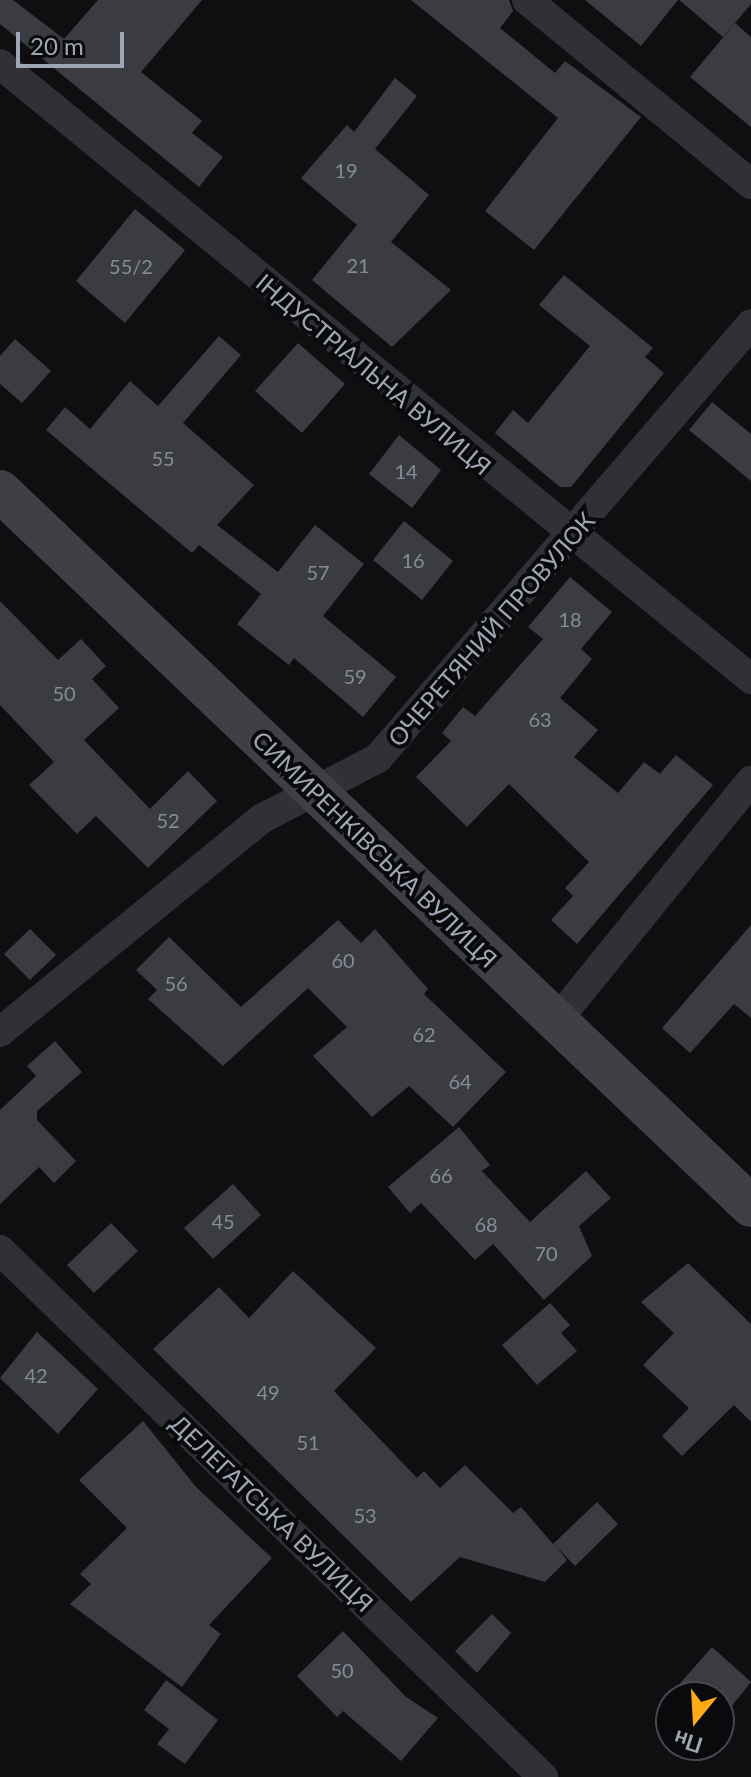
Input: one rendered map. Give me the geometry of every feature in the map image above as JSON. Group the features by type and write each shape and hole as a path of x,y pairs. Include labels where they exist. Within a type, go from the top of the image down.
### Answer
{"main road":[{"name":"СИМИРЕНКІВСЬКА ВУЛИЦЯ","path":"0,491 313,787 554,1024 751,1206"}],"street":[{"path":"527,0 751,184"},
{"name":"ІНДУСТРІАЛЬНА ВУЛИЦЯ","path":"0,64 572,538 751,679"},
{"name":"ОЧЕРЕТЯНИЙ ПРОВУЛОК","path":"0,1032 261,819 313,787 378,758 572,538 751,324"},
{"path":"554,1024 751,781"},
{"name":"ДЕЛЕГАТСЬКА ВУЛИЦЯ","path":"0,1250 543,1777"}],"building":[{"path":"0,0 13,0 64,39 98,0 202,0 141,72 202,121 192,133 223,157 199,187 0,24"},
{"path":"411,0 509,0 513,11 500,28 555,73 565,61 641,117 534,250 485,211 558,118"},
{"path":"585,0 678,0 641,46"},
{"path":"679,0 751,0 751,4 723,37"},
{"path":"735,23 751,37 751,127 690,77"},
{"path":"395,78 417,96 375,149 429,195 391,242 451,290 392,347 312,280 357,225 301,178 347,125 354,132"},
{"path":"135,209 185,250 125,323 76,281"},
{"path":"564,275 653,348 645,357 664,373 571,487 560,487 495,433 513,410 528,423 590,346 539,305"},
{"path":"219,336 241,355 183,423 254,485 217,525 278,572 315,525 364,564 323,616 396,677 363,717 294,658 289,665 237,624 261,594 199,545 192,553 46,430 65,407 90,429 130,381 158,406"},
{"path":"15,339 51,371 22,403 0,384 0,356"},
{"path":"298,343 345,384 302,433 255,391"},
{"path":"712,402 751,434 751,481 689,430"},
{"path":"399,435 441,470 412,508 369,474"},
{"path":"404,521 453,561 422,600 373,560"},
{"path":"570,577 612,612 581,649 592,659 560,698 598,730 574,757 618,793 644,762 660,774 676,755 713,785 577,944 551,920 573,896 565,888 589,862 509,784 467,827 416,777 451,741 442,733 463,707 475,716 543,639 528,627"},
{"path":"0,601 58,660 81,639 106,666 92,679 119,708 84,740 150,809 188,771 217,801 148,868 96,816 77,834 29,785 54,762 0,705"},
{"path":"338,920 361,943 375,929 428,989 424,994 506,1072 453,1127 409,1086 372,1117 313,1056 347,1027 308,988 223,1066 148,999 157,990 136,970 169,937 241,1007"},
{"path":"751,925 751,1018 734,1004 690,1053 662,1028"},
{"path":"30,929 56,955 30,980 4,954"},
{"path":"55,1041 82,1072 37,1111 37,1120 76,1161 54,1183 39,1167 0,1204 0,1110 36,1076 27,1066"},
{"path":"459,1127 490,1165 482,1171 530,1222 586,1171 611,1198 579,1226 592,1256 544,1300 493,1244 475,1260 421,1203 410,1213 388,1187"},
{"path":"233,1184 261,1215 213,1259 184,1228"},
{"path":"111,1223 138,1251 94,1293 67,1265"},
{"path":"688,1263 751,1324 751,1422 734,1405 682,1456 662,1436 689,1408 643,1365 674,1333 641,1302"},
{"path":"293,1271 376,1348 334,1391 417,1478 424,1471 440,1488 465,1465 513,1513 521,1507 553,1544 597,1502 618,1524 575,1566 554,1544 567,1560 545,1582 460,1557 411,1602 153,1349 219,1287 249,1318"},
{"path":"550,1303 570,1325 561,1333 577,1351 537,1385 502,1345"},
{"path":"37,1332 98,1389 58,1434 0,1378"},
{"path":"143,1421 196,1487 272,1558 209,1625 221,1634 182,1687 70,1604 91,1584 80,1574 127,1528 79,1480"},
{"path":"492,1614 511,1633 477,1673 455,1651"},
{"path":"343,1631 406,1697 438,1718 401,1761 343,1711 337,1717 297,1676"},
{"path":"712,1647 751,1682 735,1702 735,1681 682,1681"},
{"path":"166,1680 218,1720 185,1764 157,1744 169,1729 144,1710"}]}
